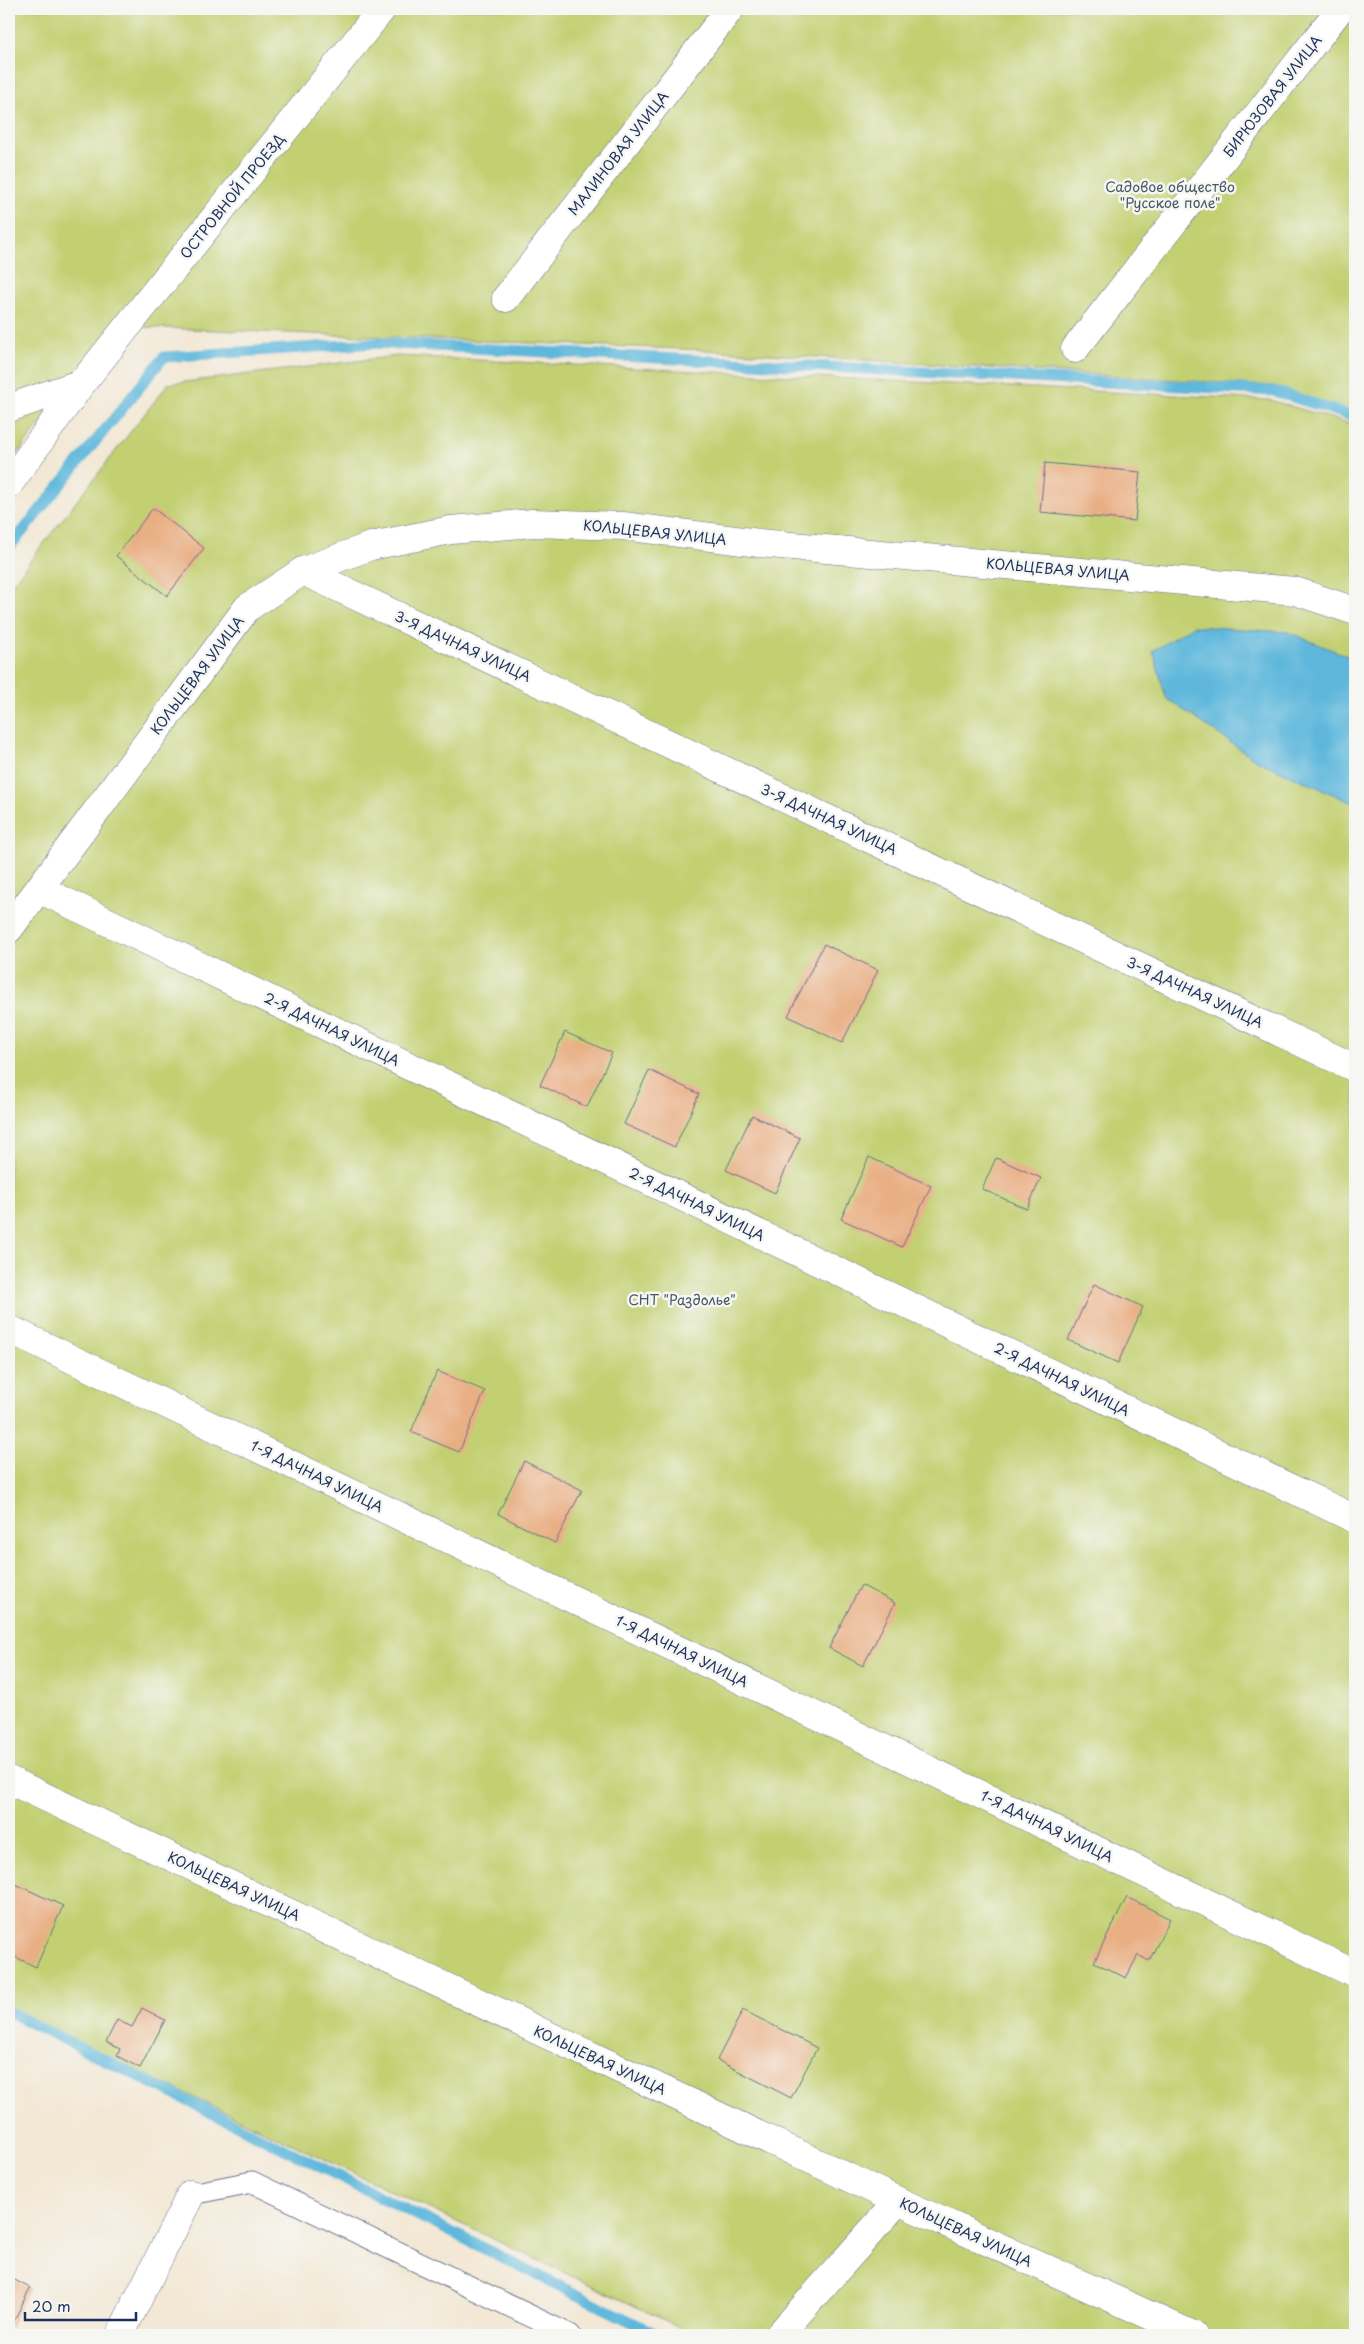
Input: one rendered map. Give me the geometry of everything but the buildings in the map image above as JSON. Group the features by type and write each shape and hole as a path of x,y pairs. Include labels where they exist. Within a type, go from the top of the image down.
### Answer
{"street":[{"name":"ОСТРОВНОЙ ПРОЕЗД","path":"9,484 82,383 382,9"},
{"name":"МАЛИНОВАЯ УЛИЦА","path":"506,298 730,9"},
{"name":"БИРЮЗОВАЯ УЛИЦА","path":"1075,349 1340,9"},
{"path":"9,408 82,383"},
{"name":"КОЛЬЦЕВАЯ УЛИЦА","path":"9,929 247,608 303,571 371,546 451,530 533,523 623,526 759,543 1295,591 1355,611"},
{"name":"3-Я ДАЧНАЯ УЛИЦА","path":"303,571 1355,1068"},
{"name":"2-Я ДАЧНАЯ УЛИЦА","path":"39,889 1355,1519"},
{"name":"1-Я ДАЧНАЯ УЛИЦА","path":"9,1329 1355,1974"},
{"name":"КОЛЬЦЕВАЯ УЛИЦА","path":"9,1780 898,2200 1193,2335"},
{"path":"120,2335 191,2194"},
{"path":"779,2335 898,2200"}],"lane":[{"path":"191,2194 252,2182 570,2335"}],"green space":[{"name":"Садовое общество \"Русское поле\"","path":"9,9 1355,9 1355,413 1274,386 706,350 115,326 9,465"},
{"name":"СНТ \"Раздолье\"","path":"397,356 1270,400 1355,425 1355,2335 696,2335 9,2010 9,588 168,384"}],"water":[{"path":"1193,626 1288,632 1355,659 1355,804 1256,760 1166,698 1153,651"}],"waterway":[{"path":"9,548 164,357 377,343 1274,391 1355,417"},
{"path":"9,2012 658,2335"}]}
